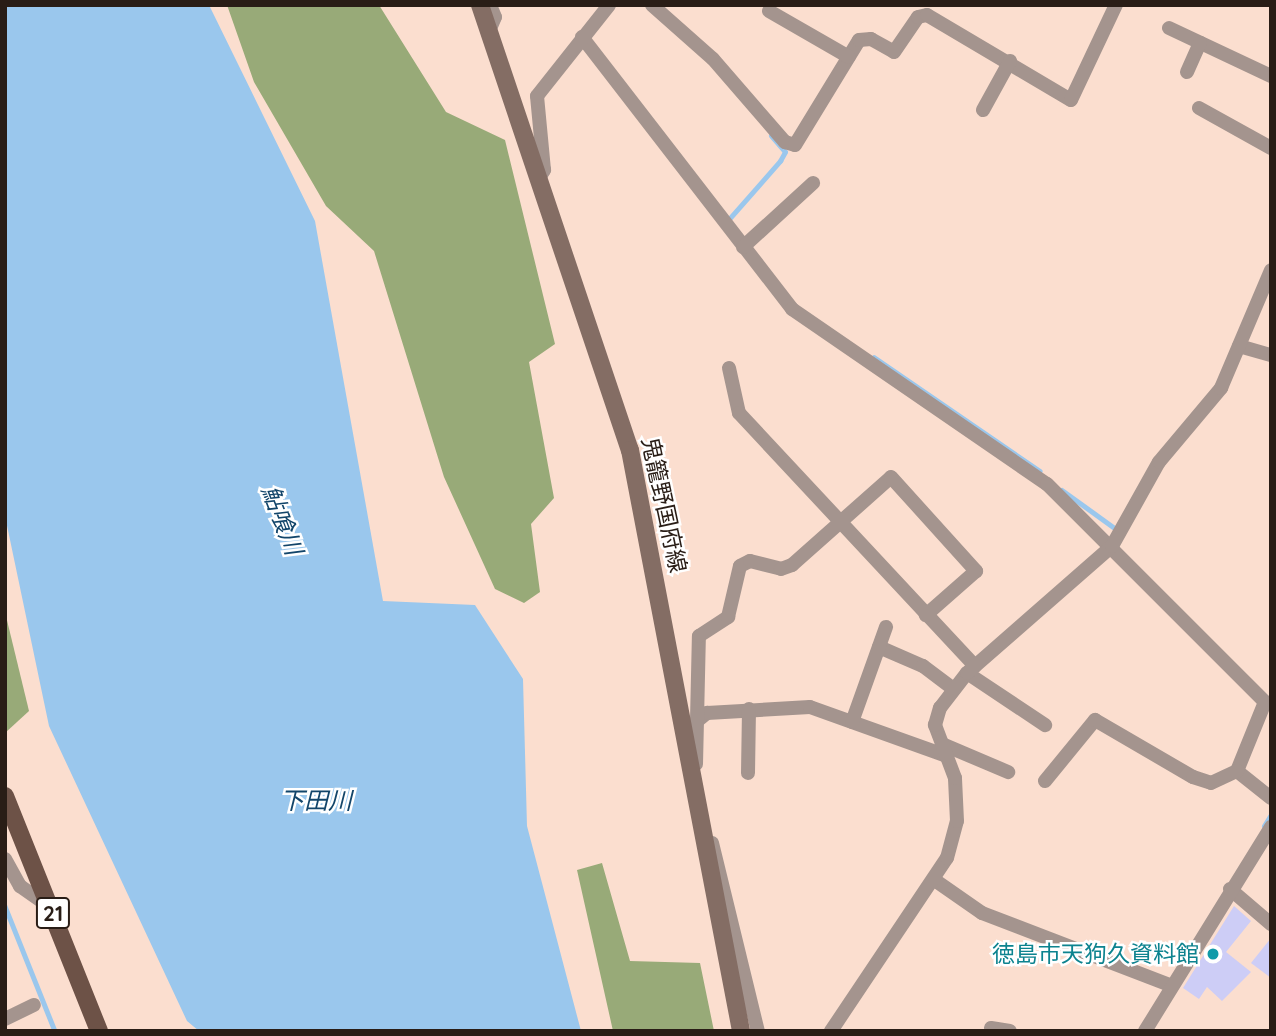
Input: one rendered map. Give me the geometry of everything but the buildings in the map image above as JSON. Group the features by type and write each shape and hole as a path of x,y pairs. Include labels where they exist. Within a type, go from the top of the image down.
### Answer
{"main road":[{"name":"鬼籠野国府線","path":"480,5 537,181 630,450 741,1031"},
{"name":"21","path":"6,801 99,1031"}],"street":[{"path":"489,32 495,17 490,5"},
{"path":"537,181 544,170 537,96 609,5"},
{"path":"652,5 713,59 785,142 795,145 859,40 871,38 894,52 918,17 927,15 1010,61 1071,100 1116,5"},
{"path":"769,11 849,57"},
{"path":"1169,28 1271,76"},
{"path":"582,37 743,247 808,324 1007,453 1112,546 1267,693 1266,710 1237,771 1211,783 1095,720 1045,781"},
{"path":"1187,72 1199,43"},
{"path":"983,110 1010,61"},
{"path":"1199,108 1271,148"},
{"path":"743,247 813,183"},
{"path":"831,1031 936,881 957,821 944,750 935,725 953,689 1112,546 1159,462 1221,388 1271,270"},
{"path":"1239,346 1271,355"},
{"path":"729,368 739,413 926,615 971,670 1045,725"},
{"path":"758,1031 729,899 695,797 699,636 728,617 740,566 750,561 782,569 792,565 891,477 976,571 926,615"},
{"path":"852,722 886,627"},
{"path":"879,647 923,666 953,689"},
{"path":"697,721 707,713 810,706 1008,772"},
{"path":"748,773 749,709"},
{"path":"1237,771 1271,798"},
{"path":"1145,1031 1170,985 1271,827"},
{"path":"5,859 20,886 50,907"},
{"path":"936,881 982,913 1170,985"},
{"path":"1230,889 1271,924"},
{"path":"5,1019 34,1005"},
{"path":"991,1028 1010,1031"}],"green space":[{"path":"227,5 379,5 446,112 505,140 555,344 529,362 554,498 531,524 540,592 524,603 495,589 444,477 374,251 326,206 254,82"},
{"path":"5,612 29,711 5,733"},
{"path":"602,863 630,961 700,963 714,1031 613,1031 577,870"}],"water":[{"name":"下田川","path":"5,5 209,5 315,221 383,601 475,605 523,679 527,826 581,1031 199,1031 187,1021 49,726 5,516"}],"waterway":[{"path":"730,218 785,152 771,136"},
{"path":"874,357 1040,471"},
{"path":"1062,490 1116,529"},
{"path":"1264,826 1271,815"},
{"path":"5,906 55,1031"}],"place":[{"name":"徳島市天狗久資料館","path":"1213,954"}],"water label":[{"name":"鮎喰川","path":"282,520"}]}
